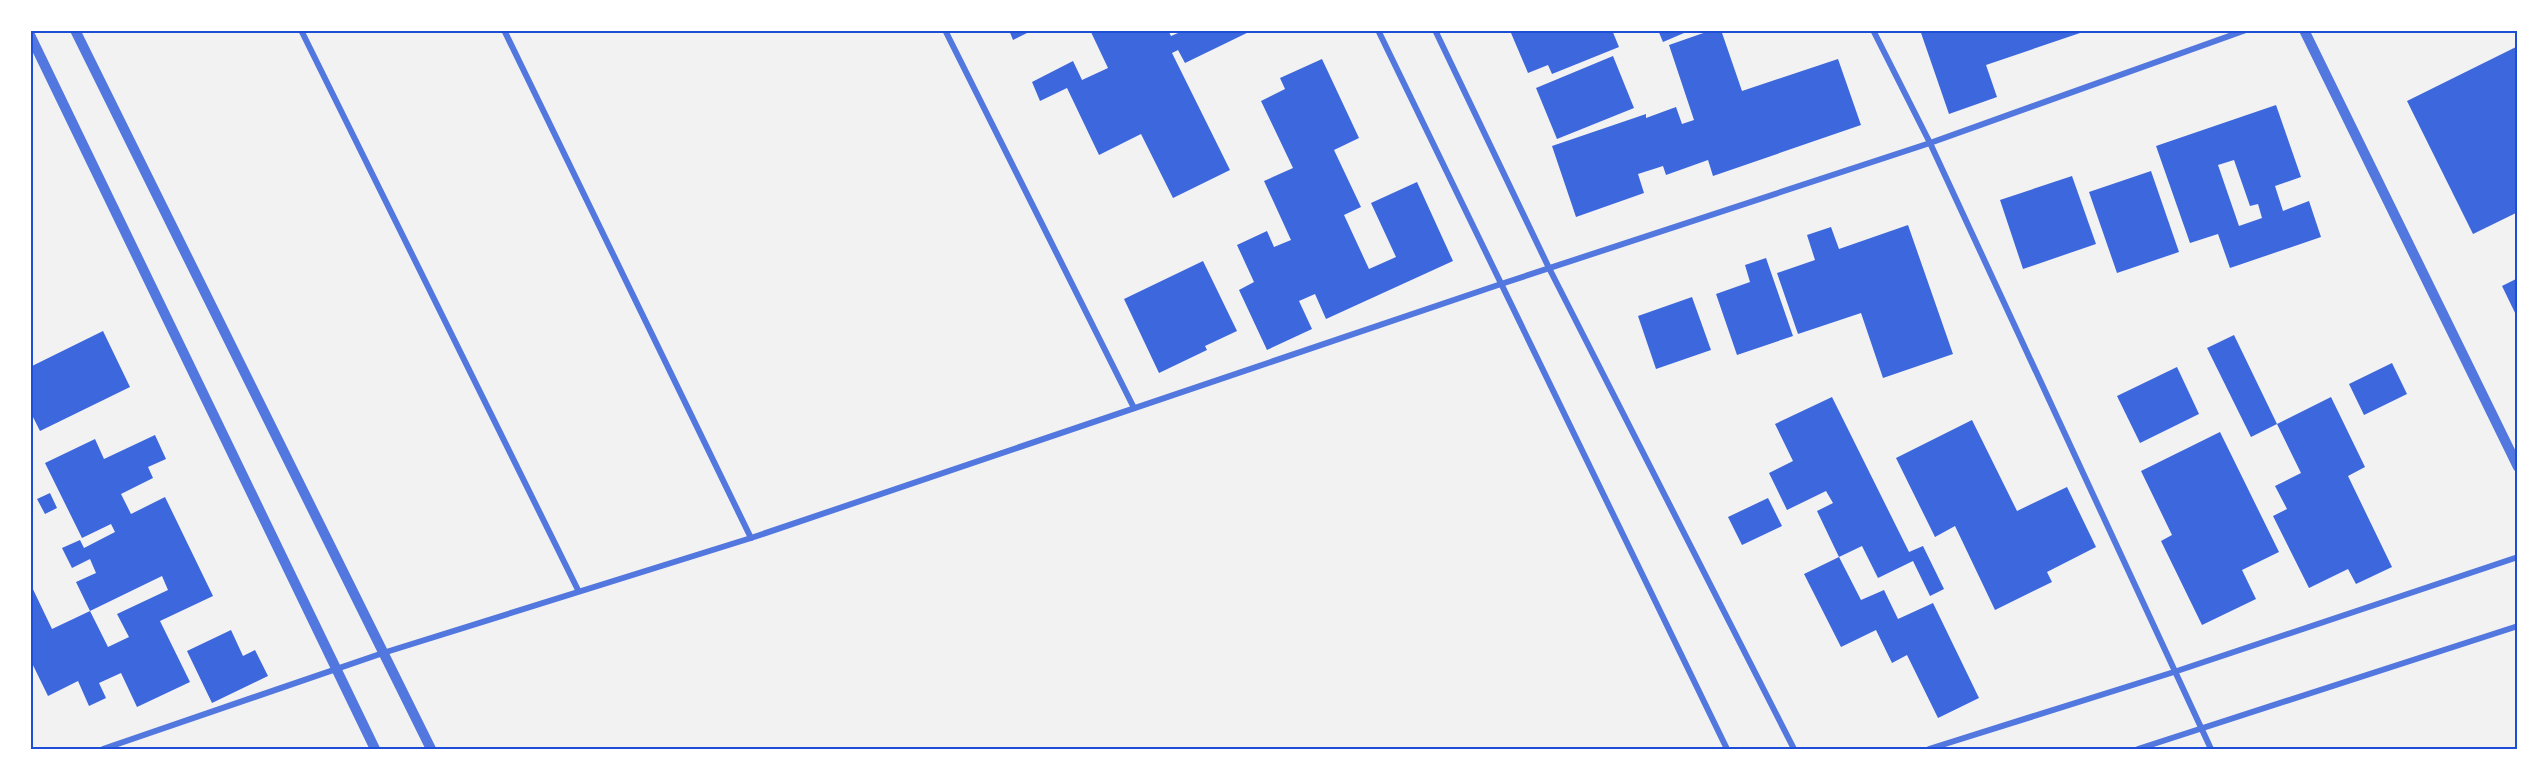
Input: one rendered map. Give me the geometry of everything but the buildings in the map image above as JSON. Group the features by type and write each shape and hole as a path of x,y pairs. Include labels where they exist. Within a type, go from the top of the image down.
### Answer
{"street":[{"path":"75,30 431,749"},
{"path":"301,30 578,590"},
{"path":"504,30 751,538"},
{"path":"945,30 1134,408"},
{"path":"1378,30 1727,749"},
{"path":"1435,30 1549,268 1794,749"},
{"path":"1873,30 1930,143 2211,749"},
{"path":"103,749 383,653 578,590 751,538 1501,284 1930,143 2246,30"},
{"path":"2304,30 2518,467"},
{"path":"30,35 375,749"},
{"path":"1929,749 2174,672 2518,557"},
{"path":"2138,749 2518,626"}]}
